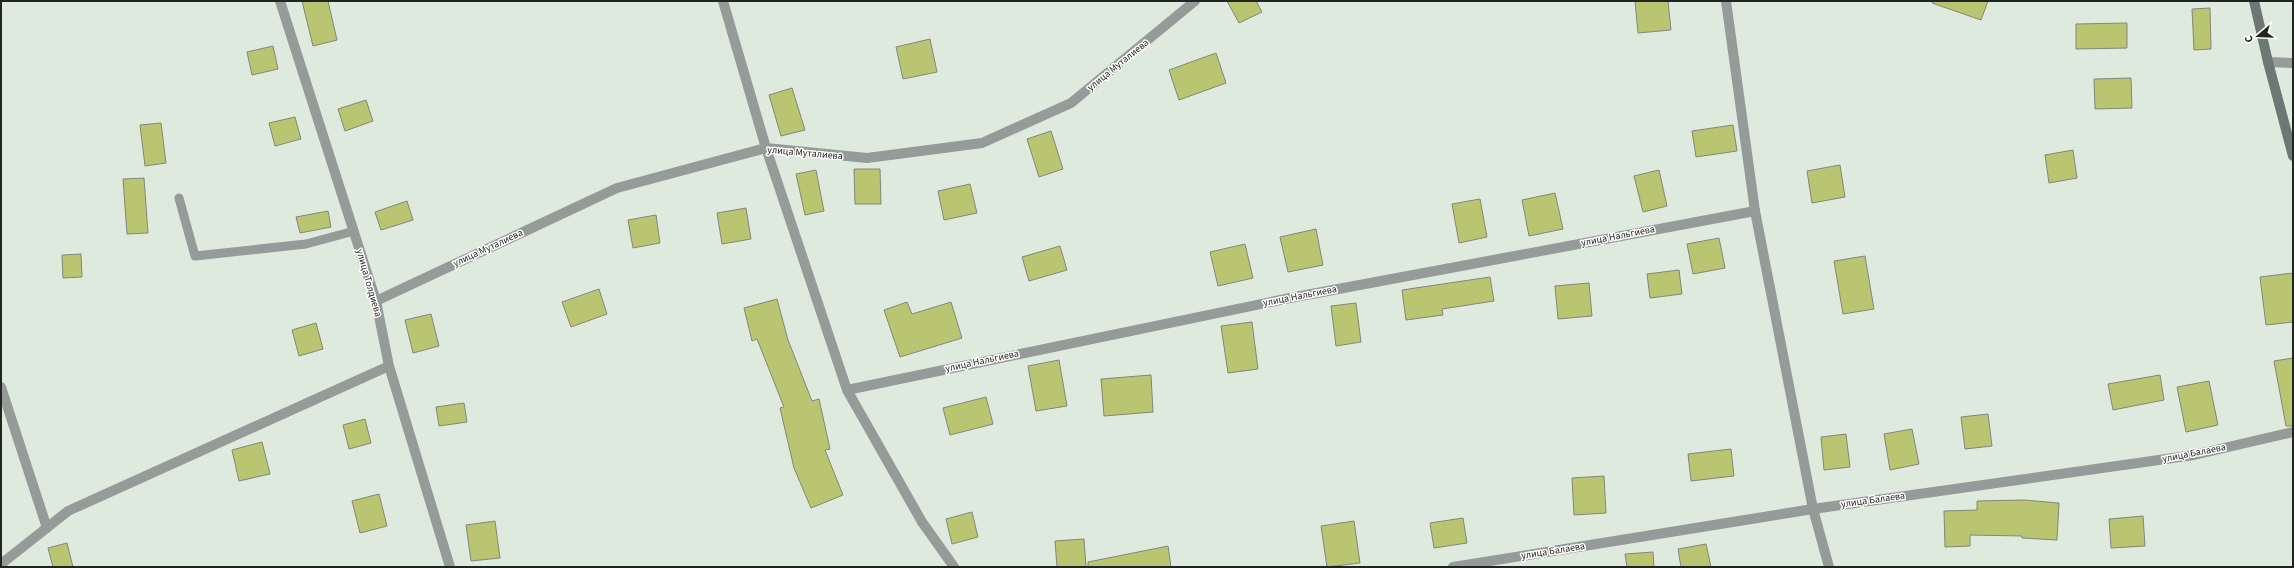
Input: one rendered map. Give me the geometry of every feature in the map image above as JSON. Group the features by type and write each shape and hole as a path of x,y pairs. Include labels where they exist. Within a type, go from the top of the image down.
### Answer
{"main road":[{"path":"2254,1 2268,62 2293,156"}],"street":[{"name":"улица Толдиева","path":"280,1 376,301 389,366 450,567"},
{"path":"723,1 766,148 846,390 922,522 954,567"},
{"name":"улица Муталиева","path":"376,301 617,188 766,148 868,158 982,143 1071,103 1195,1"},
{"path":"1726,1 1755,211 1813,509 1829,567"},
{"path":"2268,62 2293,63"},
{"name":"улица Нальгиева","path":"846,390 1290,298 1755,211"},
{"path":"1,564 68,512 389,366"},
{"path":"1,387 47,528"},
{"name":"улица Балаева","path":"1453,567 1813,509 2194,455 2293,432"}],"lane":[{"path":"180,198 195,256 306,244 354,231"}],"building":[{"path":"302,1 328,1 337,40 313,46"},
{"path":"1227,1 1256,1 1262,12 1239,23"},
{"path":"1635,1 1668,1 1671,30 1638,33"},
{"path":"1933,1 1988,1 1981,20 1932,3"},
{"path":"2210,8 2211,49 2194,50 2192,9"},
{"path":"2127,23 2127,48 2076,49 2076,24"},
{"path":"930,39 937,72 903,79 896,47"},
{"path":"273,46 278,69 252,75 247,52"},
{"path":"1216,53 1226,83 1179,100 1169,70"},
{"path":"2131,78 2132,108 2095,109 2094,79"},
{"path":"792,88 805,130 781,136 769,95"},
{"path":"366,100 373,121 345,131 338,109"},
{"path":"295,117 301,139 275,146 269,123"},
{"path":"161,123 166,163 145,166 140,125"},
{"path":"1733,125 1737,151 1696,157 1692,131"},
{"path":"1051,131 1063,169 1039,177 1027,139"},
{"path":"2073,150 2077,178 2049,183 2045,155"},
{"path":"1840,165 1845,197 1812,203 1807,171"},
{"path":"854,169 880,169 881,204 855,204"},
{"path":"816,170 824,211 805,215 796,174"},
{"path":"1659,170 1667,206 1643,212 1634,176"},
{"path":"144,178 148,233 127,234 123,179"},
{"path":"970,184 977,213 944,220 938,191"},
{"path":"1555,193 1563,229 1529,236 1522,200"},
{"path":"1480,199 1487,237 1459,243 1452,204"},
{"path":"407,201 413,220 381,230 375,212"},
{"path":"746,208 751,239 722,244 717,213"},
{"path":"328,211 331,227 300,233 296,217"},
{"path":"656,215 660,243 633,248 628,220"},
{"path":"1316,229 1323,265 1288,272 1280,237"},
{"path":"1719,238 1725,268 1693,274 1687,244"},
{"path":"1245,244 1253,278 1218,286 1210,252"},
{"path":"1060,246 1067,270 1029,281 1022,257"},
{"path":"81,254 82,277 63,278 62,255"},
{"path":"1865,256 1874,309 1843,314 1834,261"},
{"path":"1679,270 1682,294 1650,298 1647,274"},
{"path":"2293,273 2293,322 2266,325 2260,277"},
{"path":"1490,277 1494,301 1442,309 1443,315 1406,320 1402,290"},
{"path":"1589,283 1592,316 1558,319 1555,286"},
{"path":"599,289 607,314 571,327 562,302"},
{"path":"777,299 788,340 812,401 819,399 830,449 825,450 843,495 811,508 794,468 780,408 784,407 757,339 752,341 744,308"},
{"path":"907,302 912,314 951,302 962,338 900,357 884,310"},
{"path":"1356,303 1361,342 1336,346 1331,306"},
{"path":"431,314 439,346 413,353 405,320"},
{"path":"1252,322 1258,369 1228,373 1221,326"},
{"path":"316,323 323,349 299,356 292,330"},
{"path":"2293,358 2293,426 2286,426 2274,361"},
{"path":"1059,360 1067,406 1036,411 1028,366"},
{"path":"1151,375 1153,412 1104,416 1101,379"},
{"path":"2160,375 2164,400 2113,410 2108,384"},
{"path":"2209,381 2218,425 2186,432 2177,387"},
{"path":"986,397 993,424 950,435 943,408"},
{"path":"464,403 467,422 439,426 436,407"},
{"path":"1988,414 1992,446 1965,449 1961,417"},
{"path":"365,419 371,443 349,449 343,425"},
{"path":"1912,429 1919,464 1890,470 1884,434"},
{"path":"1846,434 1850,467 1824,470 1821,437"},
{"path":"262,442 270,474 239,481 232,450"},
{"path":"1731,449 1734,476 1691,481 1688,454"},
{"path":"1604,476 1606,513 1574,515 1572,478"},
{"path":"379,494 387,526 360,533 352,501"},
{"path":"2024,500 2059,503 2057,540 2022,538 2022,536 1970,535 1970,546 1945,547 1944,511 1977,510 1977,501"},
{"path":"972,512 978,537 952,544 946,519"},
{"path":"2143,516 2145,546 2111,548 2109,519"},
{"path":"1463,518 1467,543 1434,548 1430,523"},
{"path":"495,521 500,558 471,561 466,525"},
{"path":"1354,521 1360,563 1327,567 1321,526"},
{"path":"1084,539 1086,567 1057,567 1055,541"},
{"path":"67,543 73,567 53,567 48,548"},
{"path":"1706,544 1711,567 1681,567 1678,549"},
{"path":"1168,546 1171,567 1088,567 1088,562"},
{"path":"1653,552 1654,567 1627,567 1625,554"}]}
